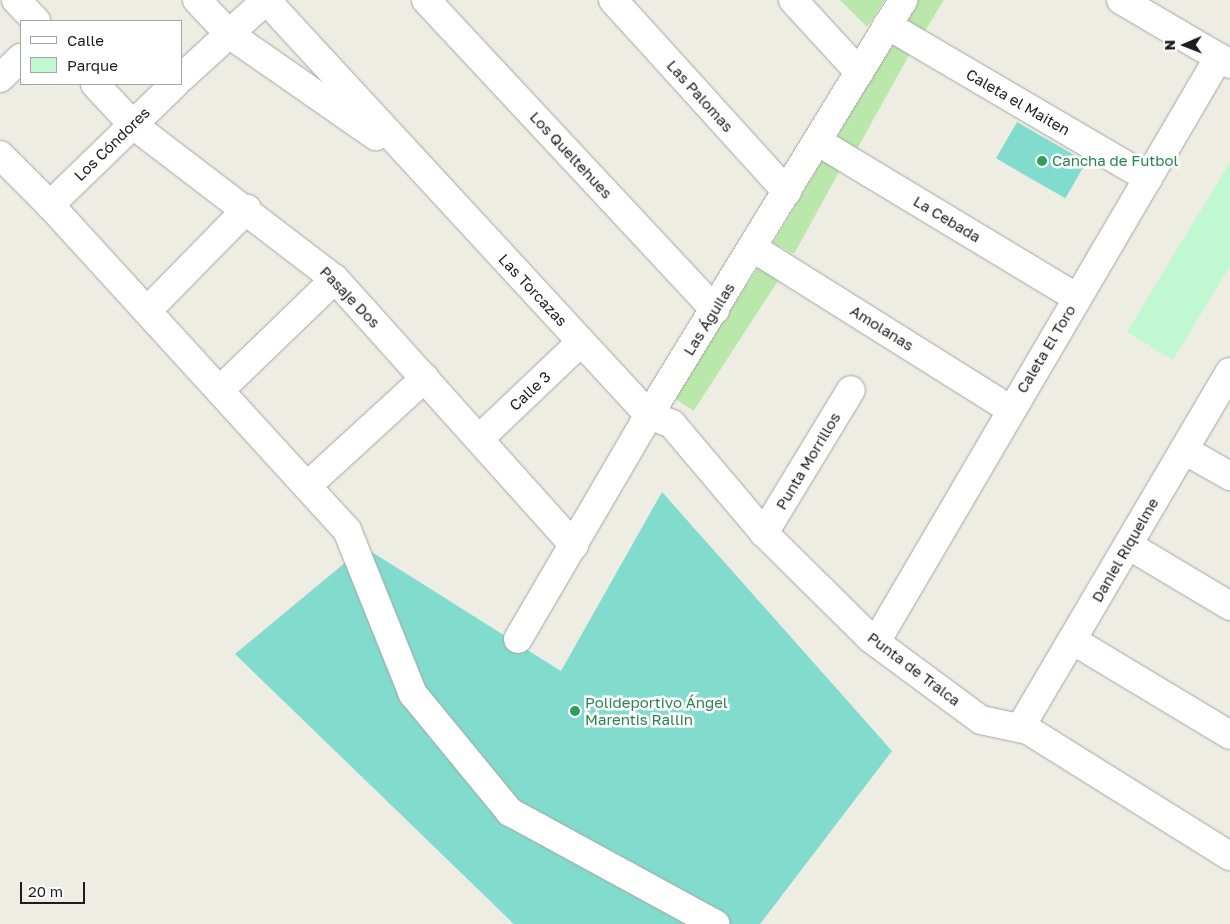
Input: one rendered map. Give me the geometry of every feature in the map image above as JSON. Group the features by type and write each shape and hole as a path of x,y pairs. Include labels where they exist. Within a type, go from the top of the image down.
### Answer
{"street":[{"path":"16,0 35,20"},
{"name":"Las Torcazas","path":"197,0 229,34 418,165"},
{"path":"182,77 266,0"},
{"name":"Las Torcazas","path":"266,0 649,415"},
{"name":"Los Queltehues","path":"426,0 715,310"},
{"name":"Las Palomas","path":"613,0 787,192"},
{"path":"793,0 859,72"},
{"name":"Las Águilas","path":"518,639 649,415 753,248 903,0"},
{"path":"1121,0 1225,61"},
{"name":"Caleta el Maiten","path":"888,26 1148,178"},
{"path":"0,78 20,59"},
{"name":"Caleta El Toro","path":"876,642 1010,409 1148,178 1225,61"},
{"name":"Pasaje Dos","path":"96,85 132,124 335,279 574,545"},
{"name":"Los Cóndores","path":"50,205 174,85"},
{"name":"La Cebada","path":"817,141 1077,298"},
{"path":"0,155 50,205 347,530 413,694 510,812 715,924"},
{"path":"147,311 247,210"},
{"name":"Amolanas","path":"753,248 1010,409"},
{"path":"220,390 335,279"},
{"name":"Calle 3","path":"479,439 582,342"},
{"name":"Daniel Riquelme","path":"1020,728 1230,372"},
{"path":"307,486 425,378"},
{"name":"Punta Morrillos","path":"764,533 851,390"},
{"name":"Punta de Tralca","path":"649,415 672,424 764,533 876,642 981,720 1028,730 1230,856"},
{"path":"1184,450 1230,476"},
{"path":"1128,545 1230,606"},
{"path":"1072,640 1230,735"}],"green space":[{"path":"840,0 885,0 867,27"},
{"path":"916,0 944,0 923,34 905,20"},
{"path":"890,42 910,53 857,148 837,137"},
{"path":"823,159 840,170 794,254 773,243"},
{"path":"1230,162 1230,266 1173,360 1127,332"},
{"path":"759,266 779,279 694,411 673,398"}],"shaded area":[{"name":"Cancha de Futbol","path":"1017,122 1086,162 1065,198 996,158"},
{"name":"Polideportivo Ángel Marentis Rallin","path":"662,492 892,751 760,924 514,924 235,654 364,547 561,671"}],"place":[{"name":"Cancha de Futbol","path":"1042,161"},
{"name":"Polideportivo Ángel Marentis Rallin","path":"575,711"}]}
